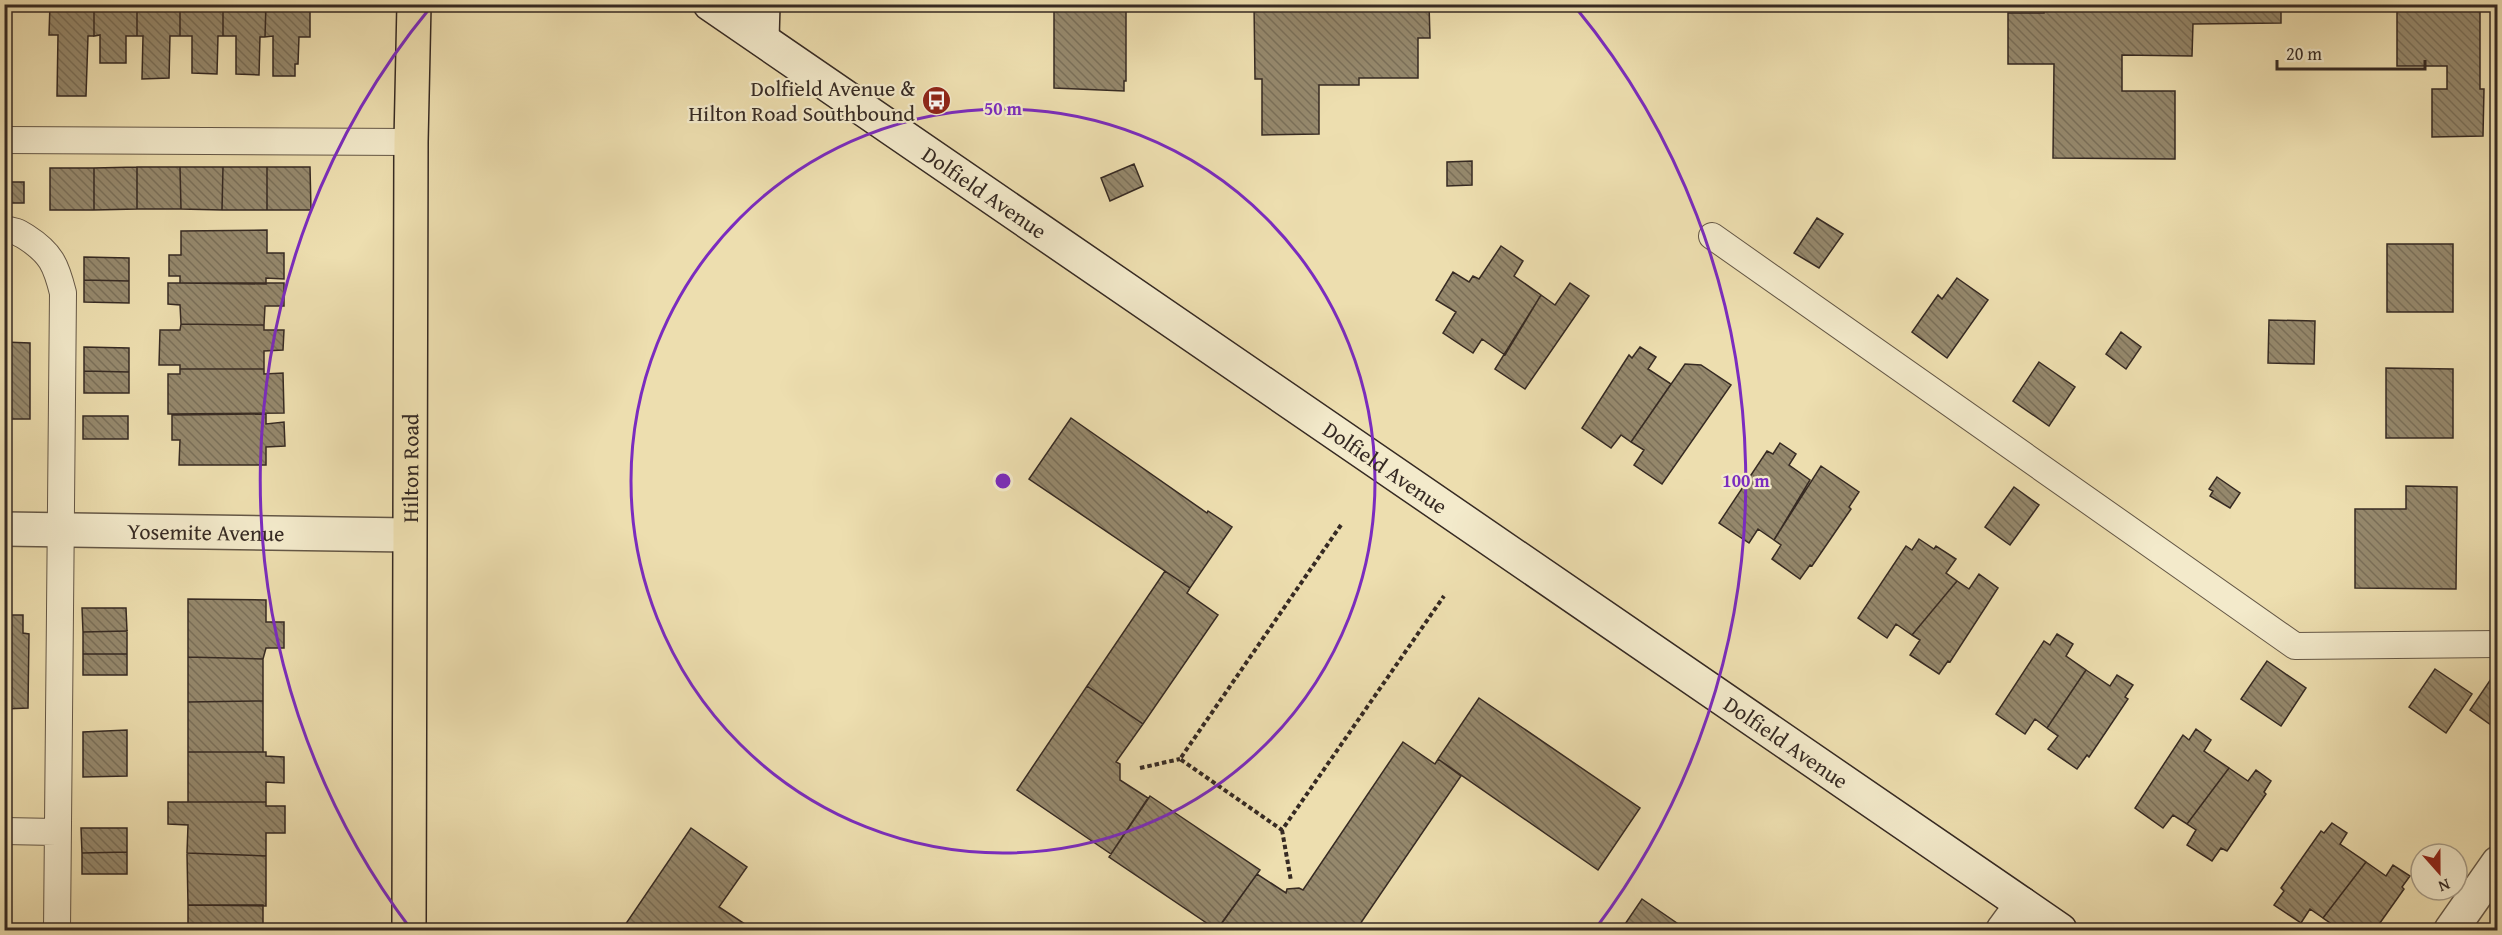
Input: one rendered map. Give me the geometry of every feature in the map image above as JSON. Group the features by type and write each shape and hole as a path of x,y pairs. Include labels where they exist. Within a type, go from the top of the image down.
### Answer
{"main road":[{"name":"Hilton Road","path":"409,930 411,142 414,4"}],"street":[{"name":"Dolfield Avenue","path":"710,4 2060,930"},
{"path":"762,39 763,4"},
{"name":"Yosemite Avenue","path":"4,529 409,535"},
{"path":"2451,930 2498,863"},
{"path":"2003,930 2022,904"}],"lane":[{"path":"4,140 411,142"},
{"path":"4,230 13,230 44,248 57,269 63,294 56,832 57,930"},
{"path":"1712,236 2295,646 2498,644"},
{"path":"4,831 56,832"}],"path":[{"path":"1140,768 1180,759 1341,525"},
{"path":"1282,830 1444,596"},
{"path":"1180,759 1282,830 1292,881"}],"building":[{"path":"4,4 8,4 8,36 4,36"},
{"path":"50,4 94,4 94,36 88,36 86,96 57,96 58,35 49,35"},
{"path":"94,4 137,4 137,36 126,36 126,63 100,63 100,35 94,36"},
{"path":"137,4 180,4 180,36 170,36 169,78 142,79 143,36 137,36"},
{"path":"180,4 223,4 223,36 218,36 217,74 192,73 192,36 180,36"},
{"path":"223,4 266,4 265,37 260,37 259,75 236,74 236,36 223,36"},
{"path":"266,4 310,4 310,37 299,37 295,76 273,76 273,36 265,37"},
{"path":"1054,4 1126,4 1124,91 1054,88"},
{"path":"1254,4 1429,4 1430,38 1418,38 1418,78 1359,78 1359,85 1319,85 1319,134 1262,135 1262,79 1255,79"},
{"path":"2044,4 2281,4 2281,23 2193,24 2192,56 2122,55 2122,91 2175,91 2175,159 2053,158 2054,64 2008,64 2008,13 2044,13"},
{"path":"2397,4 2480,4 2480,89 2484,89 2483,136 2432,137 2432,89 2447,89 2447,66 2397,66"},
{"path":"1472,161 1472,185 1447,186 1447,162"},
{"path":"1134,164 1143,186 1110,201 1101,178"},
{"path":"137,167 137,209 94,210 94,168"},
{"path":"137,167 180,167 181,209 137,209"},
{"path":"180,167 223,167 222,210 181,209"},
{"path":"223,167 267,167 267,210 222,210"},
{"path":"267,167 310,167 311,210 267,210"},
{"path":"50,168 94,168 94,210 50,210"},
{"path":"6,182 24,182 24,203 5,203"},
{"path":"1817,218 1843,234 1819,268 1794,253"},
{"path":"267,230 267,253 284,253 284,279 266,278 266,284 180,283 180,276 169,276 169,255 181,255 181,231"},
{"path":"2387,244 2453,244 2453,312 2387,312"},
{"path":"1501,246 1523,261 1514,276 1541,295 1505,355 1482,339 1473,353 1443,333 1456,312 1436,300 1453,272 1469,282 1473,276 1479,279"},
{"path":"84,257 129,258 129,281 84,280"},
{"path":"1957,278 1988,300 1947,358 1912,332 1938,295 1942,299"},
{"path":"84,280 129,281 129,303 84,302"},
{"path":"168,283 284,283 284,306 265,306 264,325 181,324 180,305 168,304"},
{"path":"1570,283 1589,296 1525,389 1495,369 1541,295 1555,305"},
{"path":"2269,320 2315,321 2314,364 2268,363"},
{"path":"181,324 264,325 264,330 284,330 283,350 264,351 264,369 180,369 180,365 159,365 160,330 180,330"},
{"path":"2121,332 2141,347 2126,369 2106,354"},
{"path":"4,342 30,343 30,419 4,419"},
{"path":"84,347 129,348 129,372 84,371"},
{"path":"1640,347 1656,357 1648,369 1671,384 1631,442 1621,435 1611,448 1582,428 1629,355 1632,358"},
{"path":"2039,362 2075,387 2049,426 2013,401"},
{"path":"1685,364 1701,365 1731,385 1662,484 1634,465 1644,450 1631,442"},
{"path":"2386,368 2453,369 2453,438 2386,438"},
{"path":"180,369 264,369 264,374 283,373 284,413 168,414 168,374 180,374"},
{"path":"84,371 129,372 129,393 84,393"},
{"path":"266,414 266,424 284,422 285,446 266,447 266,465 179,465 180,440 172,440 172,415"},
{"path":"83,416 128,416 128,439 83,439"},
{"path":"1071,418 1207,513 1208,511 1232,527 1190,588 1029,479"},
{"path":"1780,443 1796,454 1789,465 1810,480 1774,540 1758,529 1749,543 1719,523 1767,451 1773,454"},
{"path":"1821,466 1859,492 1849,507 1851,509 1812,566 1810,565 1800,579 1772,559 1781,545 1774,540"},
{"path":"2217,477 2240,493 2230,508 2210,496 2213,491 2209,489"},
{"path":"2406,486 2457,487 2456,589 2355,588 2355,509 2406,509"},
{"path":"2014,487 2039,505 2010,545 1985,527"},
{"path":"1919,539 1934,549 1936,546 1956,559 1946,573 1957,581 1912,635 1896,624 1887,638 1858,618 1906,546 1912,550"},
{"path":"1165,571 1190,588 1187,593 1218,615 1143,724 1087,686"},
{"path":"1979,574 1998,588 1950,662 1948,661 1939,674 1910,655 1920,640 1912,635 1957,581 1969,589"},
{"path":"188,599 266,600 266,622 284,622 284,648 266,648 263,659 188,657"},
{"path":"82,608 126,608 127,631 83,632"},
{"path":"4,615 23,615 23,633 29,634 28,708 4,709"},
{"path":"127,631 127,654 83,654 83,632"},
{"path":"2057,634 2073,644 2066,656 2086,670 2047,728 2035,719 2025,734 1996,714 2044,641 2050,645"},
{"path":"83,654 127,654 127,675 83,675"},
{"path":"188,657 263,659 263,701 188,702"},
{"path":"2267,661 2306,688 2281,726 2241,699"},
{"path":"2435,669 2472,694 2446,733 2409,707"},
{"path":"2086,670 2110,686 2117,675 2133,685 2125,697 2128,699 2089,757 2087,755 2077,769 2048,749 2058,736 2047,728"},
{"path":"2495,673 2498,675 2498,730 2470,710"},
{"path":"1087,686 1143,724 1116,762 1120,764 1120,780 1148,798 1111,854 1017,790"},
{"path":"1479,698 1640,808 1598,870 1438,759"},
{"path":"263,701 263,752 188,752 188,702"},
{"path":"2196,729 2211,740 2204,751 2229,768 2187,824 2173,815 2163,828 2135,808 2183,735 2189,740"},
{"path":"127,730 127,776 83,777 83,732"},
{"path":"1403,742 1435,764 1438,759 1461,776 1356,930 1222,930 1218,928 1257,874 1286,893 1287,889 1303,890"},
{"path":"188,752 266,752 266,756 284,757 284,783 266,782 266,802 188,802"},
{"path":"2229,768 2248,781 2256,770 2271,781 2264,792 2266,794 2227,851 2221,848 2212,861 2187,845 2196,830 2187,824"},
{"path":"1150,796 1260,870 1217,930 1109,857"},
{"path":"168,802 266,802 266,806 285,806 285,833 266,833 266,856 187,853 188,825 168,824"},
{"path":"2332,823 2347,833 2340,844 2366,862 2323,918 2310,909 2301,923 2274,905 2284,891 2281,888 2321,831 2324,833"},
{"path":"81,828 127,828 127,852 82,853"},
{"path":"691,828 747,867 719,907 754,930 632,930 625,925"},
{"path":"127,852 127,874 82,874 82,853"},
{"path":"187,853 266,856 266,906 188,905"},
{"path":"2366,862 2386,876 2393,865 2409,875 2402,887 2404,889 2375,930 2330,930 2333,925 2323,918"},
{"path":"1642,899 1687,930 1621,930"},
{"path":"188,905 263,905 263,930 188,930"},
{"path":"83,928 127,929 127,930 83,930"}],"place":[{"name":"Dolfield Avenue & Hilton Road Southbound","path":"936,101"}]}
